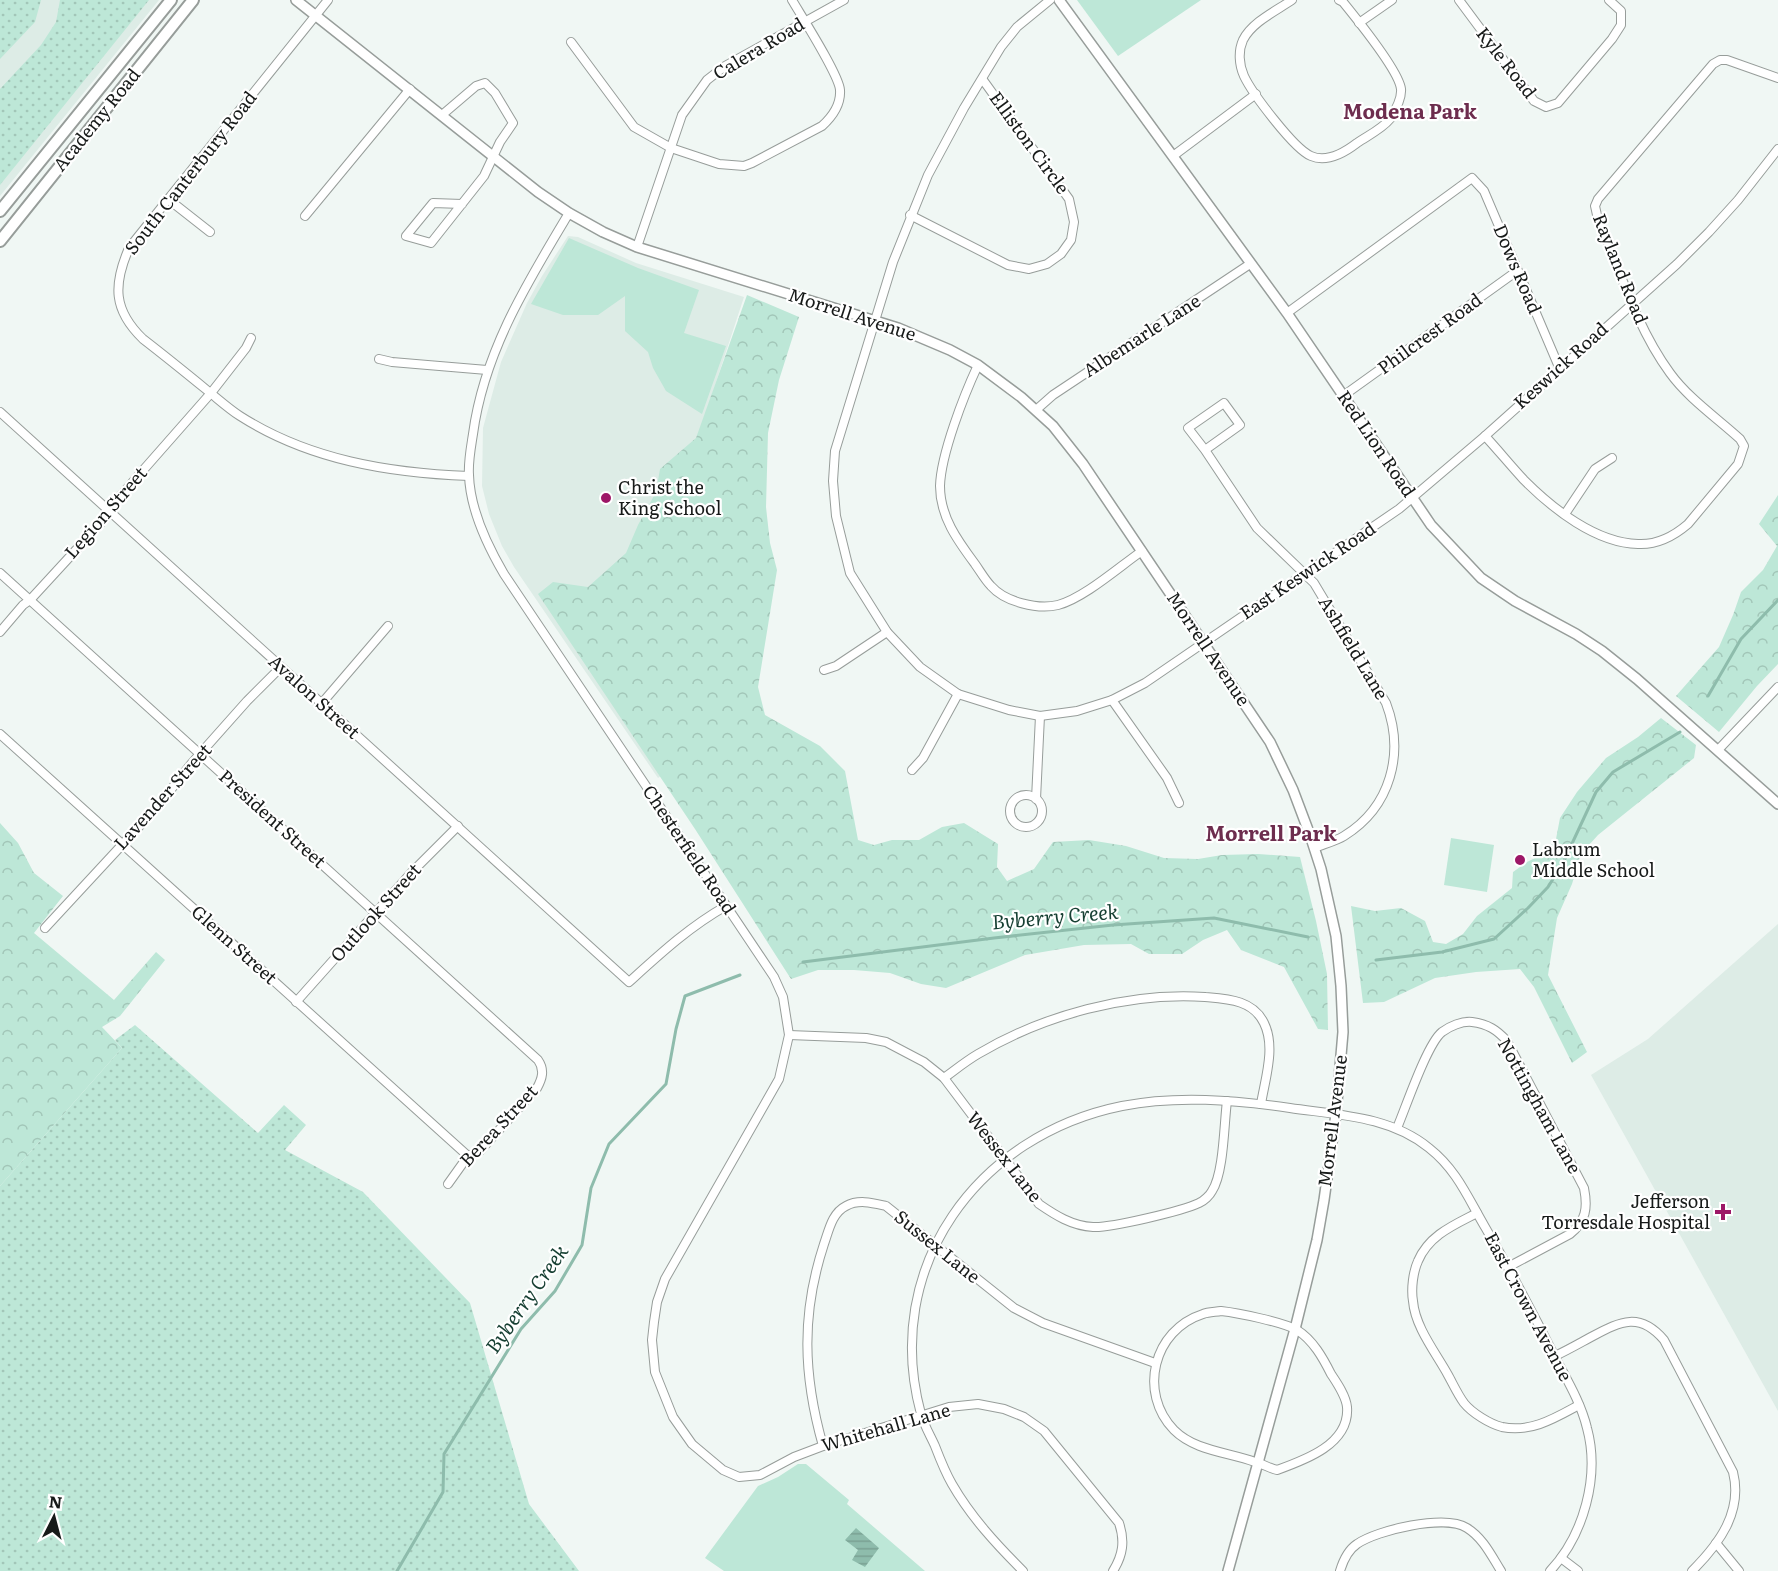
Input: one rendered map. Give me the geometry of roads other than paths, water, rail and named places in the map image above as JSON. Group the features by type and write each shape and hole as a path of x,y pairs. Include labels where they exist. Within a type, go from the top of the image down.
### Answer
{"main road":[{"name":"Academy Road","path":"0,211 171,0"},
{"name":"Academy Road","path":"0,241 193,0"}],"street":[{"name":"Morrell Avenue","path":"296,0 494,157 569,213 603,232 637,247 875,321 930,341 978,365 1005,384 1053,426 1083,464 1270,742 1300,806 1333,919 1341,986 1343,1032 1336,1114 1317,1240 1295,1329 1227,1571"},
{"name":"South Canterbury Road","path":"328,0 129,248 120,269 117,291 119,301 131,327 239,415 268,432 327,456 396,471 469,476"},
{"path":"571,42 634,127 671,148 719,164 744,166 822,126 840,102 839,83 792,0"},
{"name":"Calera Road","path":"637,247 682,115 707,80 725,66 844,0"},
{"name":"East Keswick Road","path":"1050,0 1017,27 1002,47 945,141 910,216 893,262 835,451 833,481 836,516 850,573 887,632 920,667 958,694 1009,710 1040,716 1077,711 1112,700 1144,683 1412,498"},
{"name":"Red Lion Road","path":"1059,0 1287,313 1431,525 1481,578 1515,601 1602,651 1719,750 1778,804"},
{"path":"1292,0 1249,30 1242,42 1239,58 1243,75 1297,148 1312,157 1332,158 1345,152 1389,120 1397,106 1401,89 1395,74 1359,22 1339,0"},
{"path":"1359,22 1392,0"},
{"name":"Kyle Road","path":"1459,0 1534,101 1546,107 1558,103 1621,25 1621,11 1609,0"},
{"name":"Rayland Road","path":"1565,514 1582,525 1619,541 1639,544 1654,543 1672,536 1688,524 1737,464 1744,448 1740,439 1692,397 1671,375 1656,352 1633,302 1595,206 1598,199 1713,64 1719,60 1727,60 1778,78"},
{"name":"Elliston Circle","path":"910,216 1008,265 1029,269 1047,264 1061,254 1071,240 1074,222 1069,199 983,80"},
{"path":"442,115 476,86 485,83 495,93 513,123 500,142 484,176 462,204 431,243 406,236 433,203 462,204"},
{"path":"305,216 410,89"},
{"path":"1173,156 1256,94"},
{"name":"Keswick Road","path":"1412,498 1485,436 1710,232 1760,174 1778,149"},
{"name":"Dows Road","path":"1287,313 1472,178 1484,191 1559,367"},
{"path":"168,199 210,232"},
{"name":"Chesterfield Road","path":"569,213 530,277 508,320 487,370 476,414 469,476 474,503 487,544 504,574 774,977 783,997 789,1035 779,1079 673,1265 657,1302 652,1340 655,1372 673,1417 692,1444 723,1470 739,1477"},
{"name":"Albemarle Lane","path":"1036,410 1053,395 1250,264"},
{"name":"Philcrest Road","path":"1343,396 1517,271"},
{"name":"Legion Street","path":"0,632 110,513 116,501 211,393 246,348 251,338"},
{"path":"379,359 487,370"},
{"path":"978,365 967,389 944,463 940,490 944,511 952,532 991,587 1011,600 1034,605 1056,606 1073,600 1142,551"},
{"name":"Ashfield Lane","path":"1205,450 1240,425 1224,403 1188,428 1257,528 1314,583 1386,703 1395,739 1391,777 1376,807 1358,826 1342,837 1314,848"},
{"name":"Avalon Street","path":"0,412 629,982 673,941 726,906"},
{"path":"1485,436 1524,480 1565,514 1595,469 1612,458"},
{"name":"President Street","path":"0,573 542,1066"},
{"path":"322,703 388,626"},
{"path":"824,670 836,666 887,632"},
{"name":"Lavender Street","path":"45,928 158,806 247,700 281,667"},
{"path":"1719,750 1778,687"},
{"path":"912,770 923,758 958,694"},
{"path":"1112,700 1167,778 1179,803"},
{"path":"1036,799 1024,795 1015,799 1010,811 1015,823 1028,827 1039,820 1042,811 1036,799 1040,716"},
{"name":"Glenn Street","path":"0,734 468,1156"},
{"name":"Outlook Street","path":"296,1002 411,873 458,826"},
{"path":"944,1078 977,1055 1003,1041 1057,1019 1090,1009 1120,1002 1170,997 1234,1000 1252,1009 1263,1021 1267,1031 1269,1058 1261,1104"},
{"name":"Nottingham Lane","path":"1397,1128 1432,1044 1442,1032 1456,1024 1482,1023 1497,1030 1507,1041 1584,1188 1587,1201 1585,1216 1570,1234 1508,1267"},
{"name":"Wessex Lane","path":"789,1035 849,1036 886,1042 924,1062 944,1078 1039,1204 1058,1217 1093,1227 1109,1227 1184,1208 1201,1202 1212,1192 1218,1179 1227,1101"},
{"name":"Berea Street","path":"448,1184 468,1156 480,1151 537,1088 542,1080 542,1066"},
{"name":"East Crown Avenue","path":"1023,1571 970,1513 950,1482 921,1416 914,1379 911,1342 919,1284 934,1245 957,1207 989,1173 1025,1145 1050,1131 1086,1116 1121,1106 1159,1100 1195,1099 1261,1104 1383,1122 1414,1137 1442,1159 1464,1187 1555,1356 1580,1406 1588,1428 1592,1451 1591,1478 1586,1504 1577,1531 1562,1558 1550,1571"},
{"name":"Sussex Lane","path":"823,1446 814,1415 808,1380 808,1332 815,1273 832,1219 846,1206 865,1201 886,1206 1027,1316 1155,1363"},
{"path":"1477,1213 1449,1227 1431,1241 1418,1261 1413,1280 1413,1302 1419,1322 1464,1404 1481,1417 1502,1427 1525,1428 1546,1423 1580,1406"},
{"path":"1221,1311 1238,1313 1295,1329 1306,1336 1314,1346 1347,1406 1343,1432 1332,1444 1277,1470 1199,1446 1174,1430 1163,1416 1156,1401 1155,1363 1162,1347 1173,1332 1189,1320 1203,1313 1221,1311"},
{"path":"1555,1356 1615,1324 1630,1321 1645,1324 1664,1340 1733,1472 1735,1481 1733,1515 1716,1543 1692,1571"},
{"name":"Whitehall Lane","path":"739,1477 760,1475 794,1457 823,1446 949,1407 978,1404 1004,1408 1024,1417 1044,1431 1119,1523 1123,1544 1113,1571"},
{"path":"1340,1571 1344,1560 1356,1545 1378,1535 1428,1521 1449,1521 1466,1527 1482,1539 1501,1571"},
{"path":"1716,1543 1739,1571"},
{"path":"1562,1558 1578,1571"}],"waterway":[{"name":"Byberry Creek","path":"1708,696 1741,639 1778,600"},
{"name":"Byberry Creek","path":"1376,960 1442,952 1494,939 1548,887 1563,863 1596,792 1613,772 1680,732"},
{"name":"Byberry Creek","path":"803,962 1113,925 1214,918 1308,937"},
{"name":"Byberry Creek","path":"397,1571 443,1492 444,1454 521,1329 555,1291 582,1245 591,1188 609,1144 666,1084 676,1029 685,996 740,975"}],"place":[{"name":"Christ the King School","path":"606,498"},
{"name":"Labrum Middle School","path":"1520,860"},
{"name":"Jefferson Torresdale Hospital","path":"1723,1212"}],"district":[{"name":"Modena Park","path":"1410,112"},
{"name":"Morrell Park","path":"1271,834"}]}
